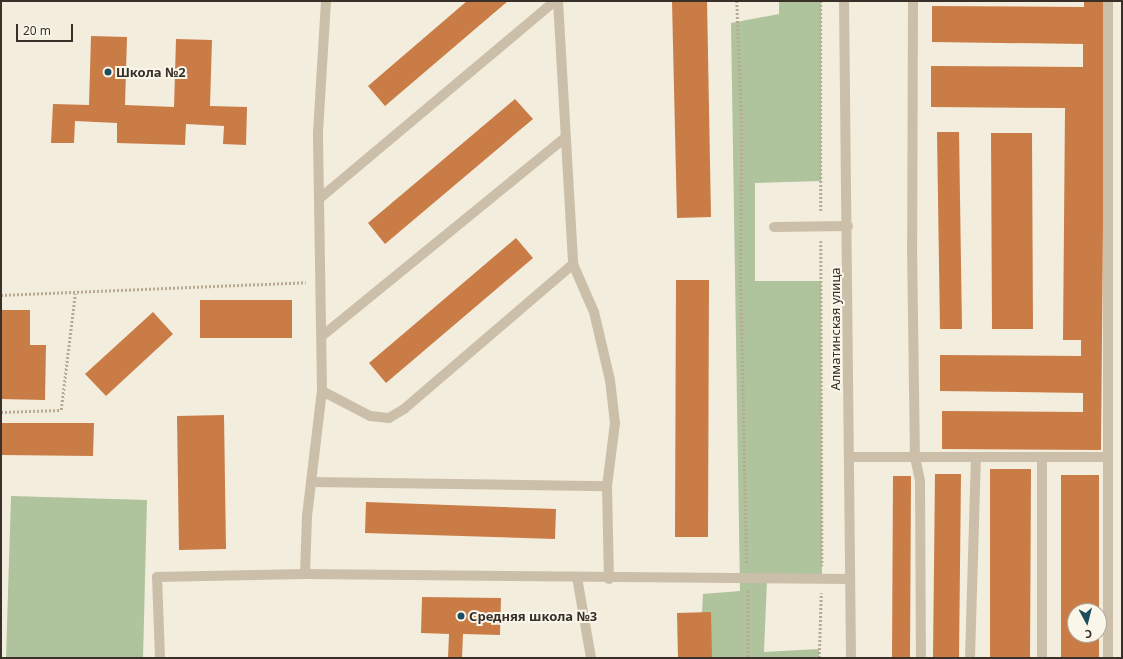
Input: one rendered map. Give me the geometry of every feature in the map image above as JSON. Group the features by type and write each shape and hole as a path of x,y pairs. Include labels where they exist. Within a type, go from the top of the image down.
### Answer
{"street":[{"path":"305,574 311,482 322,391 318,132 326,1"},
{"path":"319,199 555,1"},
{"path":"558,1 573,264 594,312 610,380 615,423 607,486 609,579"},
{"name":"Алматинская улица","path":"844,1 848,226 851,658"},
{"path":"913,1 912,245 915,457 920,481 921,658"},
{"path":"1108,1 1108,658"},
{"path":"322,336 565,138"},
{"path":"774,227 848,226"},
{"path":"322,391 370,416 389,418 404,409 573,264"},
{"path":"849,456 1108,457"},
{"path":"970,658 976,457"},
{"path":"1042,457 1042,658"},
{"path":"311,482 607,486"},
{"path":"160,658 157,577 305,574 577,577 609,579 850,579"},
{"path":"577,577 591,658"}],"path":[{"path":"737,1 742,125 742,285 748,579 748,658"},
{"path":"819,658 822,579 821,1"},
{"path":"1,295 75,294 321,282"},
{"path":"1,412 61,410 75,294"}],"green space":[{"path":"779,1 821,1 821,181 755,183 755,281 821,281 822,579 767,579 764,652 819,649 819,658 712,658 702,613 703,594 740,591 731,23 779,14"},
{"path":"11,496 147,500 143,658 6,658"}],"building":[{"path":"467,1 508,1 385,106 368,86"},
{"path":"672,1 707,1 711,217 677,218"},
{"path":"1084,1 1105,1 1101,450 942,449 942,411 1083,412 1083,393 940,391 940,355 1081,356 1081,340 1063,340 1065,108 931,107 931,66 1083,67 1083,44 932,42 932,6 1084,7"},
{"name":"Школа №2","path":"91,36 127,37 125,105 174,107 176,39 212,40 210,106 247,107 246,145 223,144 224,126 186,124 185,145 117,143 117,123 75,121 74,143 51,143 53,104 89,105"},
{"path":"515,99 533,119 385,244 368,223"},
{"path":"937,132 959,132 962,329 940,329"},
{"path":"991,133 1032,133 1033,329 992,329"},
{"path":"516,238 533,258 386,383 369,363"},
{"path":"676,280 709,280 708,537 675,537"},
{"path":"200,300 292,300 292,338 200,338"},
{"path":"1,310 30,310 30,345 46,345 45,400 1,399"},
{"path":"153,312 173,334 106,396 85,374"},
{"path":"224,415 226,549 179,550 177,416"},
{"path":"1,423 94,423 93,456 1,455"},
{"path":"990,469 1031,469 1030,658 990,658"},
{"path":"935,474 961,474 959,658 933,658"},
{"path":"1061,475 1099,475 1099,603 1067,603 1067,643 1099,643 1099,658 1061,658"},
{"path":"893,476 911,476 910,658 892,658"},
{"path":"366,502 556,509 555,539 365,533"},
{"name":"Средняя школа №3","path":"422,597 501,598 500,635 463,634 462,658 448,658 449,634 421,633"},
{"path":"711,612 712,658 678,658 677,613"}],"place":[{"name":"Школа №2","path":"108,72"},
{"name":"Средняя школа №3","path":"461,616"}]}
